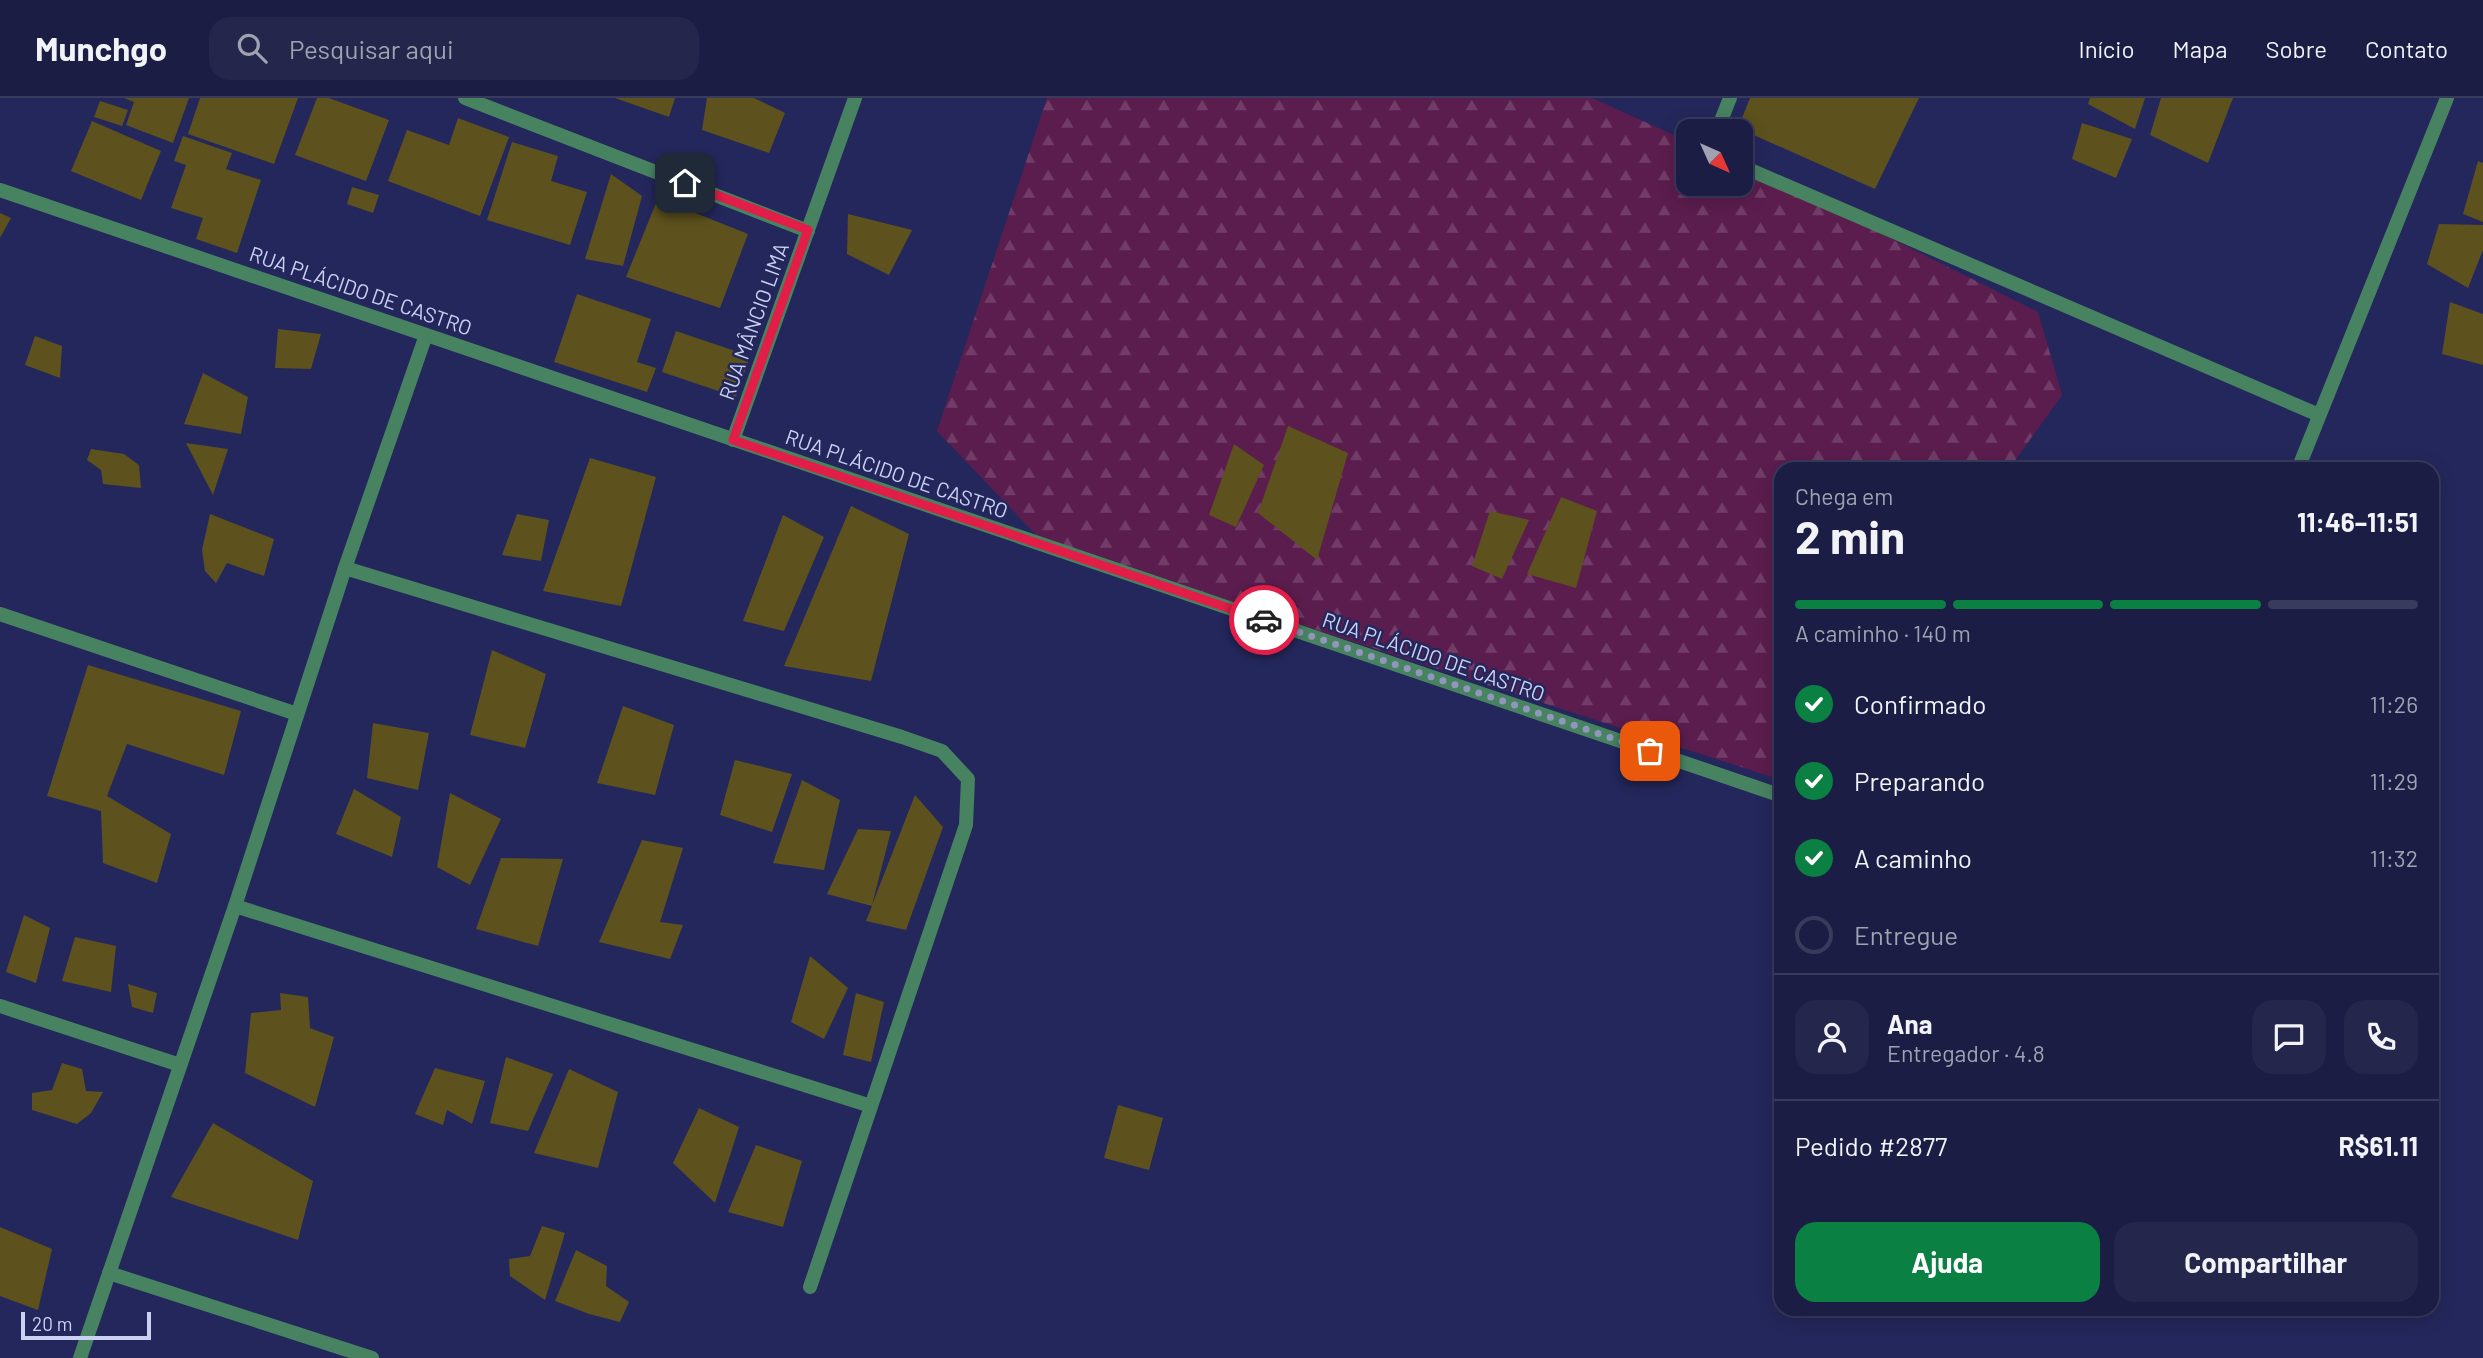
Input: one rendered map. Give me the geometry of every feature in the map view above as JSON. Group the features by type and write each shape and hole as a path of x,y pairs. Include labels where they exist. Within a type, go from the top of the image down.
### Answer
{"street":[{"path":"465,98 808,230"},
{"name":"RUA MÂNCIO LIMA","path":"733,440 855,98"},
{"path":"1722,119 1730,98"},
{"path":"2301,462 2447,98"},
{"path":"1754,172 2319,415"},
{"name":"RUA PLÁCIDO DE CASTRO","path":"0,190 1774,793"},
{"path":"80,1358 426,335"},
{"path":"345,568 902,737 942,751 968,779 967,825 810,1287"},
{"path":"0,614 297,714"},
{"path":"235,906 871,1106"},
{"path":"0,1006 180,1065"},
{"path":"109,1273 372,1358"}],"green space":[{"path":"1047,98 1592,98 1676,136 1676,196 1754,196 1754,172 2038,312 2062,395 2014,462 1774,462 1772,777 1042,541 937,431"}],"building":[{"path":"124,98 189,98 173,143 126,125 134,102"},
{"path":"200,98 298,98 274,164 188,134"},
{"path":"317,98 329,98 389,120 366,181 295,155"},
{"path":"615,98 675,98 669,117"},
{"path":"707,98 754,98 785,113 769,153 702,130"},
{"path":"1750,98 1919,98 1875,189 1754,135 1754,119 1742,119"},
{"path":"2090,98 2145,98 2135,129 2088,104"},
{"path":"2161,98 2233,98 2208,163 2150,135"},
{"path":"100,101 128,110 122,126 94,117"},
{"path":"458,118 509,137 480,216 388,181 407,130 449,145"},
{"path":"92,121 161,151 141,200 71,171"},
{"path":"2082,123 2132,139 2116,178 2072,159"},
{"path":"183,136 232,153 226,169 261,180 237,253 196,239 203,218 171,208 186,165 174,161"},
{"path":"512,142 558,156 551,181 587,192 570,245 487,220"},
{"path":"2478,161 2483,163 2483,222 2463,214"},
{"path":"611,174 642,196 623,266 585,259"},
{"path":"352,187 379,195 373,213 347,204"},
{"path":"658,198 748,234 720,308 626,277"},
{"path":"0,213 11,218 0,238"},
{"path":"848,214 912,230 889,275 847,254"},
{"path":"2439,224 2483,225 2483,250 2468,288 2427,264"},
{"path":"577,294 651,319 637,362 656,368 647,392 554,362"},
{"path":"2450,302 2483,314 2483,365 2442,354"},
{"path":"278,329 321,334 311,369 275,368"},
{"path":"676,331 750,356 736,397 662,372"},
{"path":"35,336 62,346 60,378 25,365"},
{"path":"203,373 248,397 241,434 184,424"},
{"path":"1288,426 1348,453 1317,560 1258,513"},
{"path":"186,443 228,449 213,495"},
{"path":"1234,444 1264,465 1236,527 1209,515"},
{"path":"91,449 124,454 139,465 141,488 103,484 101,470 87,460"},
{"path":"590,458 656,477 621,606 543,591"},
{"path":"1561,497 1597,511 1576,588 1527,574"},
{"path":"851,506 909,534 871,681 784,666"},
{"path":"1490,511 1529,520 1502,579 1472,566"},
{"path":"210,514 274,539 264,576 227,563 216,583 205,571 202,550"},
{"path":"517,514 549,520 541,561 502,555"},
{"path":"783,515 824,537 784,631 743,621"},
{"path":"492,650 546,674 525,748 470,735"},
{"path":"88,665 241,711 224,775 127,744 107,796 171,834 157,883 103,863 101,811 47,796"},
{"path":"623,706 674,725 655,795 597,783"},
{"path":"373,723 429,733 418,790 367,778"},
{"path":"735,760 792,774 772,832 720,815"},
{"path":"802,780 840,800 824,870 773,863"},
{"path":"354,789 401,817 392,857 336,834"},
{"path":"450,793 501,819 470,885 437,867"},
{"path":"915,795 943,827 906,930 866,921 872,906 827,894 858,829 891,831 872,905"},
{"path":"642,840 683,848 660,922 683,925 670,959 599,942"},
{"path":"501,858 563,859 538,946 476,929"},
{"path":"24,915 50,928 36,983 6,972"},
{"path":"75,937 116,946 111,992 62,981"},
{"path":"810,956 848,988 824,1039 791,1022"},
{"path":"128,984 157,993 153,1013 132,1007"},
{"path":"280,993 308,997 310,1028 334,1037 315,1107 245,1073 251,1013 281,1010"},
{"path":"856,993 884,1002 871,1062 843,1055"},
{"path":"506,1057 553,1074 528,1131 490,1123"},
{"path":"62,1063 82,1069 86,1091 103,1092 91,1113 77,1124 32,1110 32,1093 52,1090"},
{"path":"435,1068 485,1081 472,1124 447,1110 443,1125 415,1114"},
{"path":"569,1069 618,1092 598,1168 534,1153"},
{"path":"1118,1105 1163,1118 1149,1170 1104,1158"},
{"path":"699,1108 739,1127 715,1203 673,1163"},
{"path":"213,1123 313,1181 298,1240 171,1197"},
{"path":"756,1145 802,1161 783,1227 728,1212"},
{"path":"542,1226 565,1233 545,1300 510,1276 509,1259 530,1256"},
{"path":"0,1227 52,1249 38,1310 0,1296"},
{"path":"576,1250 607,1266 606,1286 629,1302 620,1322 555,1301"}],"way so far":[{"path":"1264,620 1650,751"}],"route":[{"path":"685,183 808,230 733,440 1264,620"}]}
